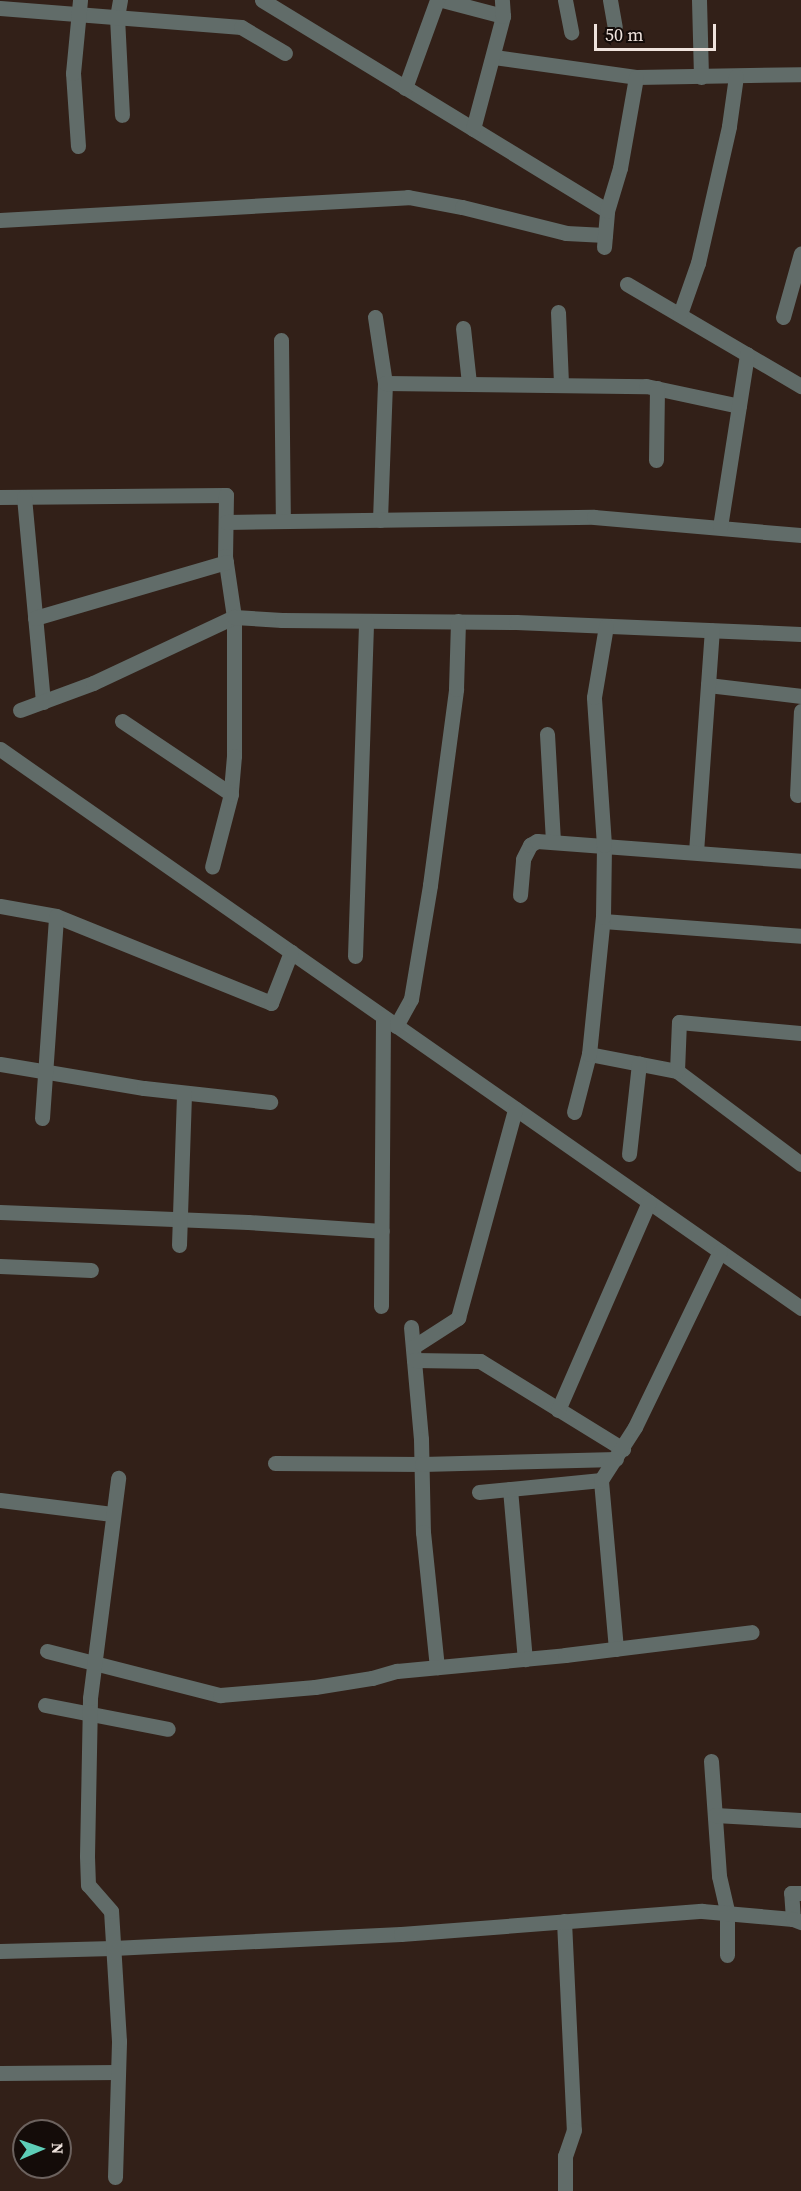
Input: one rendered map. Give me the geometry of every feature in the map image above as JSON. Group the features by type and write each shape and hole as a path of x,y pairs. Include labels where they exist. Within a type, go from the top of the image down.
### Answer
{"street":[{"path":"120,0 117,17 122,115"},
{"path":"262,0 606,211"},
{"path":"405,88 437,0"},
{"path":"442,0 503,16"},
{"path":"472,129 494,57 503,16 502,0"},
{"path":"565,0 571,32"},
{"path":"610,0 615,27"},
{"path":"699,0 700,77"},
{"path":"0,8 79,8 117,17 241,27 285,53"},
{"path":"78,146 73,73 79,8"},
{"path":"494,57 636,77 801,74"},
{"path":"680,314 698,264 729,126 736,76"},
{"path":"0,220 408,197 462,207 604,241 606,211 620,168 636,77"},
{"path":"783,316 801,253"},
{"path":"627,284 801,386"},
{"path":"558,312 561,384"},
{"path":"375,317 385,383 380,520"},
{"path":"463,328 469,383"},
{"path":"281,340 284,521"},
{"path":"720,527 747,354"},
{"path":"385,383 561,384 657,388 739,406"},
{"path":"656,460 657,388"},
{"path":"0,497 226,495 226,562 234,617 231,794 212,867"},
{"path":"24,497 43,702"},
{"path":"226,522 594,517 801,535"},
{"path":"35,618 226,562"},
{"path":"20,710 93,683 234,617 458,621 801,634"},
{"path":"355,956 366,621"},
{"path":"396,1026 411,999 430,885 456,688 458,621"},
{"path":"574,1112 589,1054 603,921 604,845 594,697 606,626"},
{"path":"696,852 712,630"},
{"path":"708,685 801,696"},
{"path":"797,795 801,711"},
{"path":"122,721 231,794"},
{"path":"547,734 553,841"},
{"path":"0,749 801,1308"},
{"path":"520,895 524,859 530,845 537,841 801,861"},
{"path":"0,906 56,916 271,1003 291,952"},
{"path":"42,1118 56,916"},
{"path":"603,921 801,936"},
{"path":"381,1306 383,1017"},
{"path":"677,1071 679,1022 801,1033"},
{"path":"589,1054 677,1071 801,1164"},
{"path":"0,1064 184,1093 270,1102"},
{"path":"629,1154 639,1064"},
{"path":"179,1245 184,1093"},
{"path":"414,1354 458,1318 515,1109"},
{"path":"558,1410 649,1202"},
{"path":"0,1212 382,1232"},
{"path":"616,1649 602,1479 619,1454 720,1251"},
{"path":"0,1266 91,1270"},
{"path":"411,1327 422,1464 423,1532 437,1667"},
{"path":"414,1354 480,1361 558,1410 619,1454"},
{"path":"274,1463 422,1464 619,1454"},
{"path":"115,2177 119,2040 111,1911 88,1886 90,1714 94,1664 118,1478"},
{"path":"478,1492 602,1479"},
{"path":"510,1489 525,1659"},
{"path":"0,1500 112,1514"},
{"path":"47,1651 220,1695 315,1687 372,1678 397,1671 525,1659 752,1632"},
{"path":"45,1705 168,1729"},
{"path":"711,1761 719,1876 727,1912 728,1955"},
{"path":"715,1815 801,1820"},
{"path":"0,1951 401,1934 564,1921 727,1912 797,1920 791,1893 801,1893"},
{"path":"564,1921 574,2130 565,2157 565,2191"},
{"path":"0,2073 118,2073"}]}
